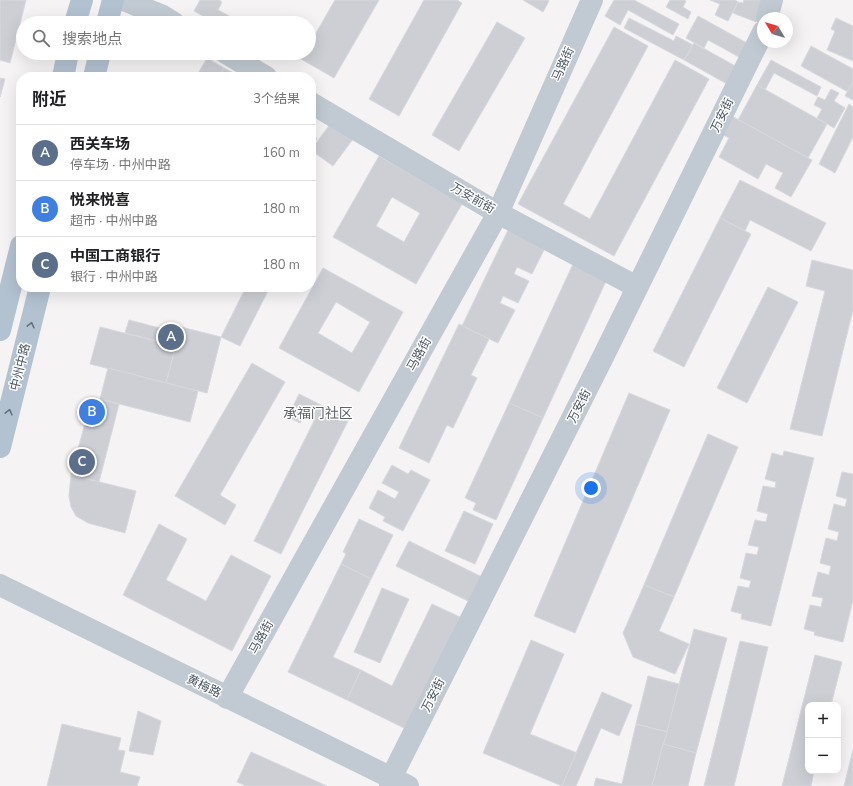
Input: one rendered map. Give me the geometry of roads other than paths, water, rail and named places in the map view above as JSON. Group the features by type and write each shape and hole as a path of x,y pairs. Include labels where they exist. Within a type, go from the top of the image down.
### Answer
{"main road":[{"path":"77,16 82,0"},
{"path":"109,16 113,0"},
{"path":"64,72 67,60"},
{"path":"95,72 98,60"},
{"path":"0,330 16,266"},
{"name":"中州中路","path":"0,447 39,292"}],"street":[{"path":"124,0 163,16"},
{"name":"马路街","path":"227,698 498,213 592,0"},
{"path":"769,12 772,0"},
{"name":"万安街","path":"396,783 757,44"},
{"path":"238,60 258,72"},
{"name":"万安前街","path":"316,106 498,213 638,287"},
{"name":"黄梅路","path":"0,585 396,783"}],"place":[{"name":"西关车场","path":"171,337"},
{"name":"悦来悦喜","path":"92,412"},
{"name":"中国工商银行","path":"82,462"}],"district":[{"name":"承福门社区","path":"318,413"}]}
